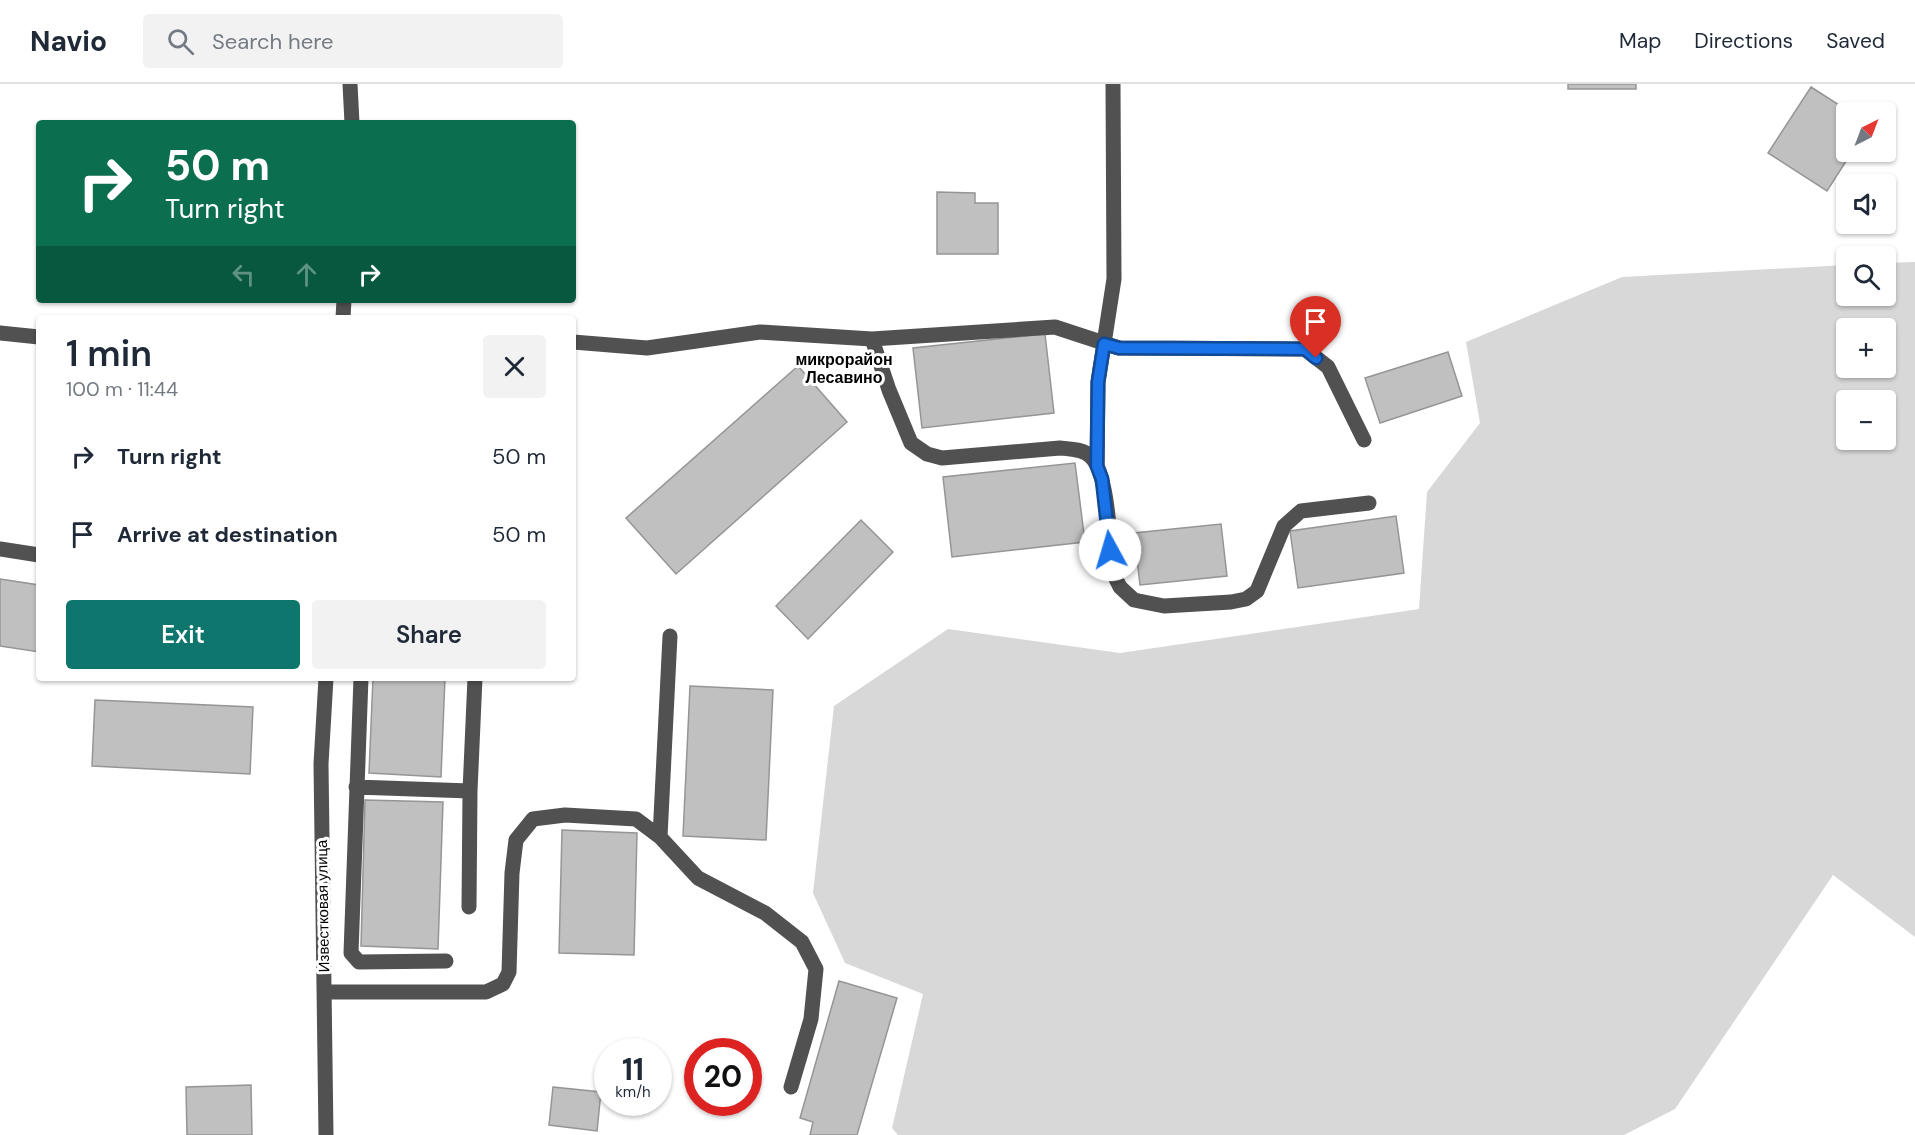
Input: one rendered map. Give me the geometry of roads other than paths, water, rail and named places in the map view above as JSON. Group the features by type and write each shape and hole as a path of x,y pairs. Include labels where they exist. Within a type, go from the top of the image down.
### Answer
{"lane":[{"path":"350,84 352,120"},
{"path":"1097,466 1098,382 1114,279 1113,84"},
{"path":"576,342 647,348 760,332 872,339 1055,327 1119,348 1305,349 1328,367 1364,440"},
{"path":"0,333 36,337"},
{"path":"872,339 889,390 911,443 927,454 942,458 1060,448 1076,449 1091,456 1102,479 1113,573 1120,587 1134,600 1164,606 1246,599 1257,591 1284,526 1301,511 1369,503"},
{"path":"0,549 36,555"},
{"path":"660,837 670,636"},
{"name":"Известковая улица","path":"326,681 321,764 326,1135"},
{"path":"361,681 351,953 359,962 447,961"},
{"path":"469,907 470,791 475,681"},
{"path":"356,787 470,791"},
{"path":"324,992 486,992 503,984 509,972 512,873 516,840 533,819 565,815 636,819 660,837 698,878 765,913 802,942 816,969 811,1019 791,1087"}],"district":[{"name":"микрорайон Лесавино","path":"844,368"}]}
